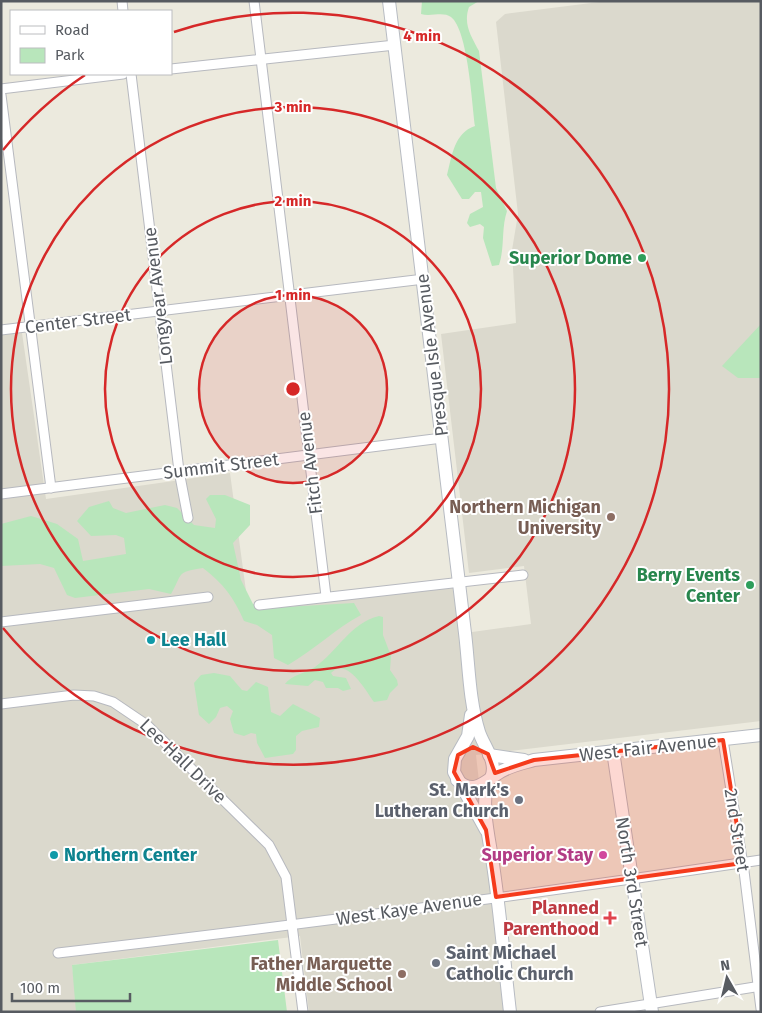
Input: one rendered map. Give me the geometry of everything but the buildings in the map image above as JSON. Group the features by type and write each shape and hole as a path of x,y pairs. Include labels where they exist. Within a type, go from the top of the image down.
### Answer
{"main road":[{"name":"Presque Isle Avenue","path":"389,1 424,279 472,710 494,765 485,792 486,830 492,858 510,1012"},
{"name":"Presque Isle Avenue","path":"472,710 466,741 453,767 458,780 486,830"},
{"name":"West Fair Avenue","path":"458,780 464,785 472,787 489,780 505,769 534,760 761,736"},
{"name":"West Fair Avenue","path":"458,755 464,750 473,747 488,754 534,760"},
{"name":"North 3rd Street","path":"613,751 651,1008"}],"street":[{"name":"Fitch Avenue","path":"254,1 326,596"},
{"path":"172,69 395,45"},
{"path":"1,89 115,75"},
{"name":"Longyear Avenue","path":"131,75 179,471 188,518"},
{"path":"1,95 51,488"},
{"name":"Center Street","path":"1,330 424,279"},
{"name":"Summit Street","path":"1,494 442,438"},
{"path":"259,604 523,575"},
{"path":"1,622 208,597"},
{"name":"Lee Hall Drive","path":"1,704 74,695 94,696 113,702 128,710 146,725 269,845 286,877 303,1012"},
{"name":"2nd Street","path":"723,740 743,863 761,1009"},
{"name":"West Kaye Avenue","path":"58,953 292,926 632,880 761,860"},
{"path":"600,1012 651,1008 759,986"}],"highlighted area":[{"path":"723,740 743,863 496,897 486,830 454,772 458,755 473,747 488,754 495,773 534,760"}],"shaded area":[{"name":"Northern Michigan University","path":"607,1 761,1 761,721 476,755 505,1012 309,1012 300,936 72,965 78,1012 1,1012 1,335 22,333 46,499 230,473 249,613 458,582 465,633 531,624 524,566 469,573 441,334 516,323 512,250 518,214 496,22 505,14"}],"green space":[{"path":"422,1 479,1 469,7 467,24 479,51 496,188 507,211 499,265 492,266 483,238 484,227 480,224 470,227 467,223 470,214 483,207 481,192 475,192 469,199 462,199 447,175 458,140 468,129 475,126 462,36 457,25 448,15 421,14"},
{"path":"761,324 761,378 738,378 722,366"},
{"path":"210,495 225,495 250,505 250,525 233,543 241,580 253,604 268,608 354,603 361,615 288,665 274,658 272,635 257,625 244,621 227,592 203,568 188,571 181,575 171,594 149,589 75,598 67,595 54,568 40,564 1,566 1,524 31,516 57,524 78,539 83,561 126,554 124,538 116,535 91,536 77,521 89,507 109,501 113,508 126,513 165,505 177,508 194,525 215,528 216,519 206,499"},
{"path":"379,616 383,617 383,635 391,656 390,670 398,685 390,693 387,700 374,702 356,677 343,669 337,669 331,673 333,676 346,678 351,689 343,691 338,688 326,688 323,682 315,680 308,686 285,684 291,678 315,667 323,661 360,625"},
{"path":"214,673 230,676 242,690 247,691 256,682 268,687 271,712 280,716 293,704 320,718 319,727 302,731 296,736 296,750 293,754 265,758 257,743 256,734 251,733 244,736 234,733 230,719 233,711 227,706 220,708 216,717 209,724 199,715 194,683 201,675"},
{"path":"278,940 287,1012 76,1012 72,965"}],"place":[{"name":"Superior Dome","path":"642,258"},
{"name":"Northern Michigan University","path":"611,517"},
{"name":"Berry Events Center","path":"750,585"},
{"name":"Lee Hall","path":"151,640"},
{"name":"St. Mark's Lutheran Church","path":"519,800"},
{"name":"Northern Center","path":"54,855"},
{"name":"Superior Stay","path":"603,855"},
{"name":"Planned Parenthood","path":"610,918"},
{"name":"Saint Michael Catholic Church","path":"436,963"},
{"name":"Father Marquette Middle School","path":"402,974"}]}
